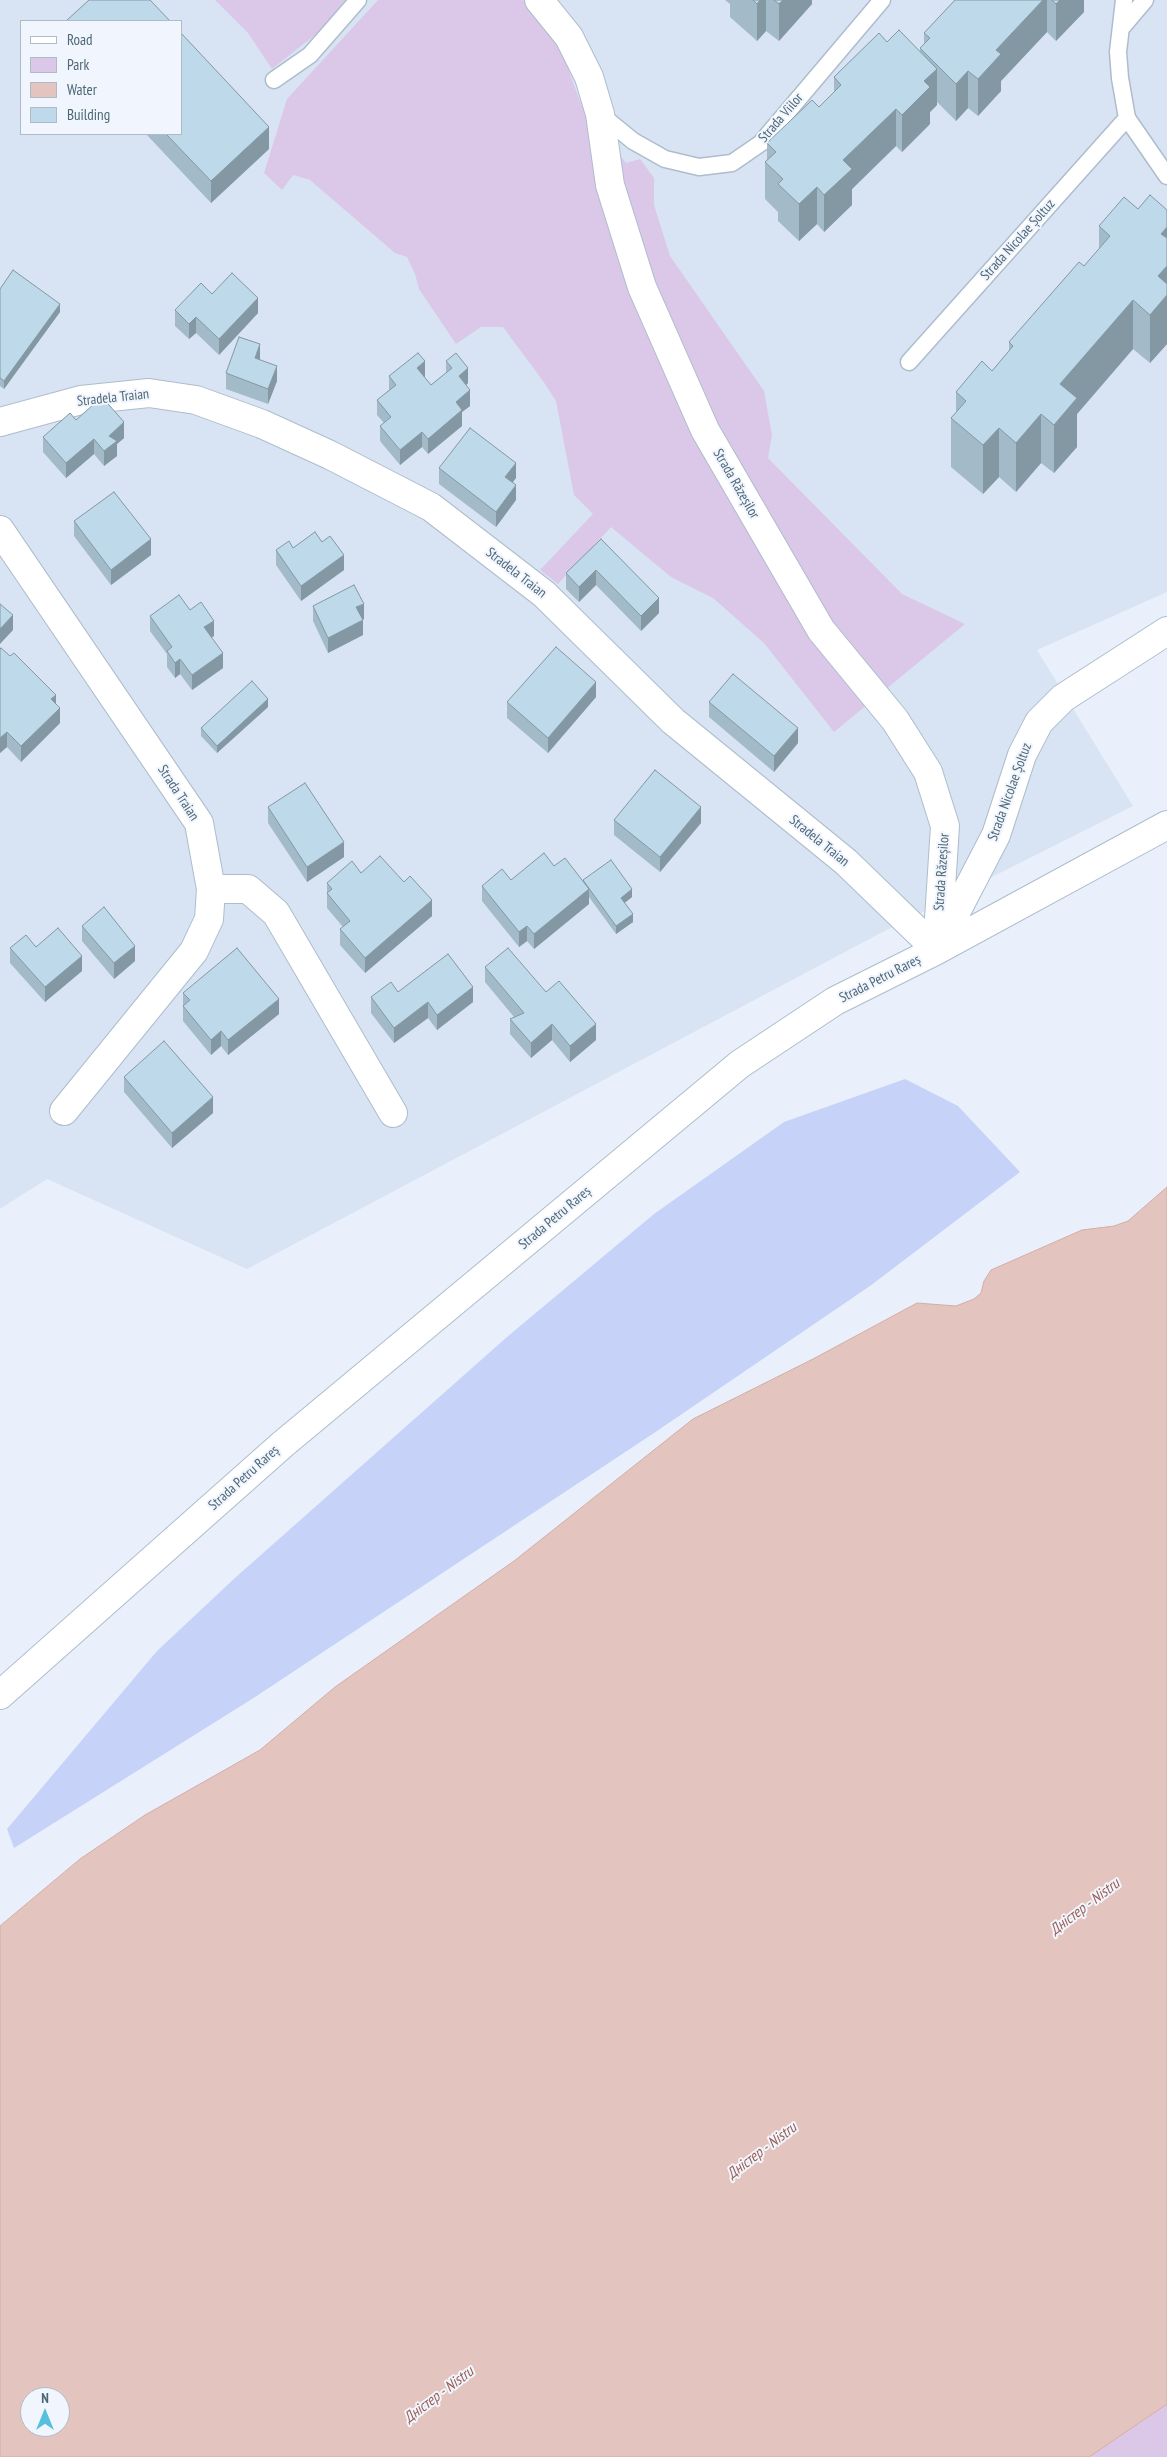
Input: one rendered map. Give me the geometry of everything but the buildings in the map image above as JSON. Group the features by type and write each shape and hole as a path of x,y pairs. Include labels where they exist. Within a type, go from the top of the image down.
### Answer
{"street":[{"name":"Strada Răzeșilor","path":"539,0 569,37 589,77 600,114 610,185 642,287 705,430 821,630 895,720 928,772 945,826 937,950"},
{"name":"Stradela Traian","path":"0,422 33,412 101,398 149,393 196,400 262,424 330,455 431,507 544,594 673,721 846,862 937,950"},
{"name":"Strada Traian","path":"0,530 199,822 211,889 209,919 194,951 64,1111"},
{"name":"Strada Nicolae Șoltuz","path":"937,950 996,835 1022,755 1038,722 1062,698 1167,631"},
{"name":"Strada Petru Rareș","path":"0,1694 283,1444 740,1064 835,1001 937,950 1167,825"},
{"path":"211,889 248,889 276,913 393,1113"}],"lane":[{"path":"274,80 310,54 358,0"},
{"name":"Strada Viilor","path":"600,114 633,141 665,159 699,167 732,163 761,143 882,0"},
{"path":"1124,0 1119,61 1127,118 1167,176"},
{"path":"1123,26 1145,0"},
{"name":"Strada Nicolae Șoltuz","path":"909,362 1127,118"}],"shaded area":[{"path":"0,0 1167,0 1167,592 1037,650 1133,806 877,935 247,1269 47,1179 0,1209"}],"green space":[{"path":"215,0 345,0 320,31 272,69 248,33"},
{"path":"378,0 523,0 561,49 582,107 626,163 640,159 654,178 654,205 670,256 764,391 772,435 768,458 902,594 965,624 834,732 764,643 713,598 671,577 611,527 558,584 540,570 593,514 574,495 556,401 543,381 503,327 481,327 456,344 419,289 415,274 407,257 395,253 310,180 293,175 282,190 264,173 287,99"},
{"path":"1167,2404 1167,2457 1089,2457"}],"sand":[{"path":"905,1079 958,1106 1020,1172 870,1286 654,1433 252,1699 14,1848 7,1829 157,1651 236,1577 507,1337 654,1214 784,1122"}],"water":[{"name":"Дністер - Nistru","path":"1167,1187 1167,2404 1089,2457 0,2457 0,1926 80,1859 145,1815 260,1750 335,1687 514,1561 693,1419 813,1359 917,1303 956,1306 974,1299 981,1293 984,1281 991,1270 1082,1230 1114,1226 1128,1221"}]}
